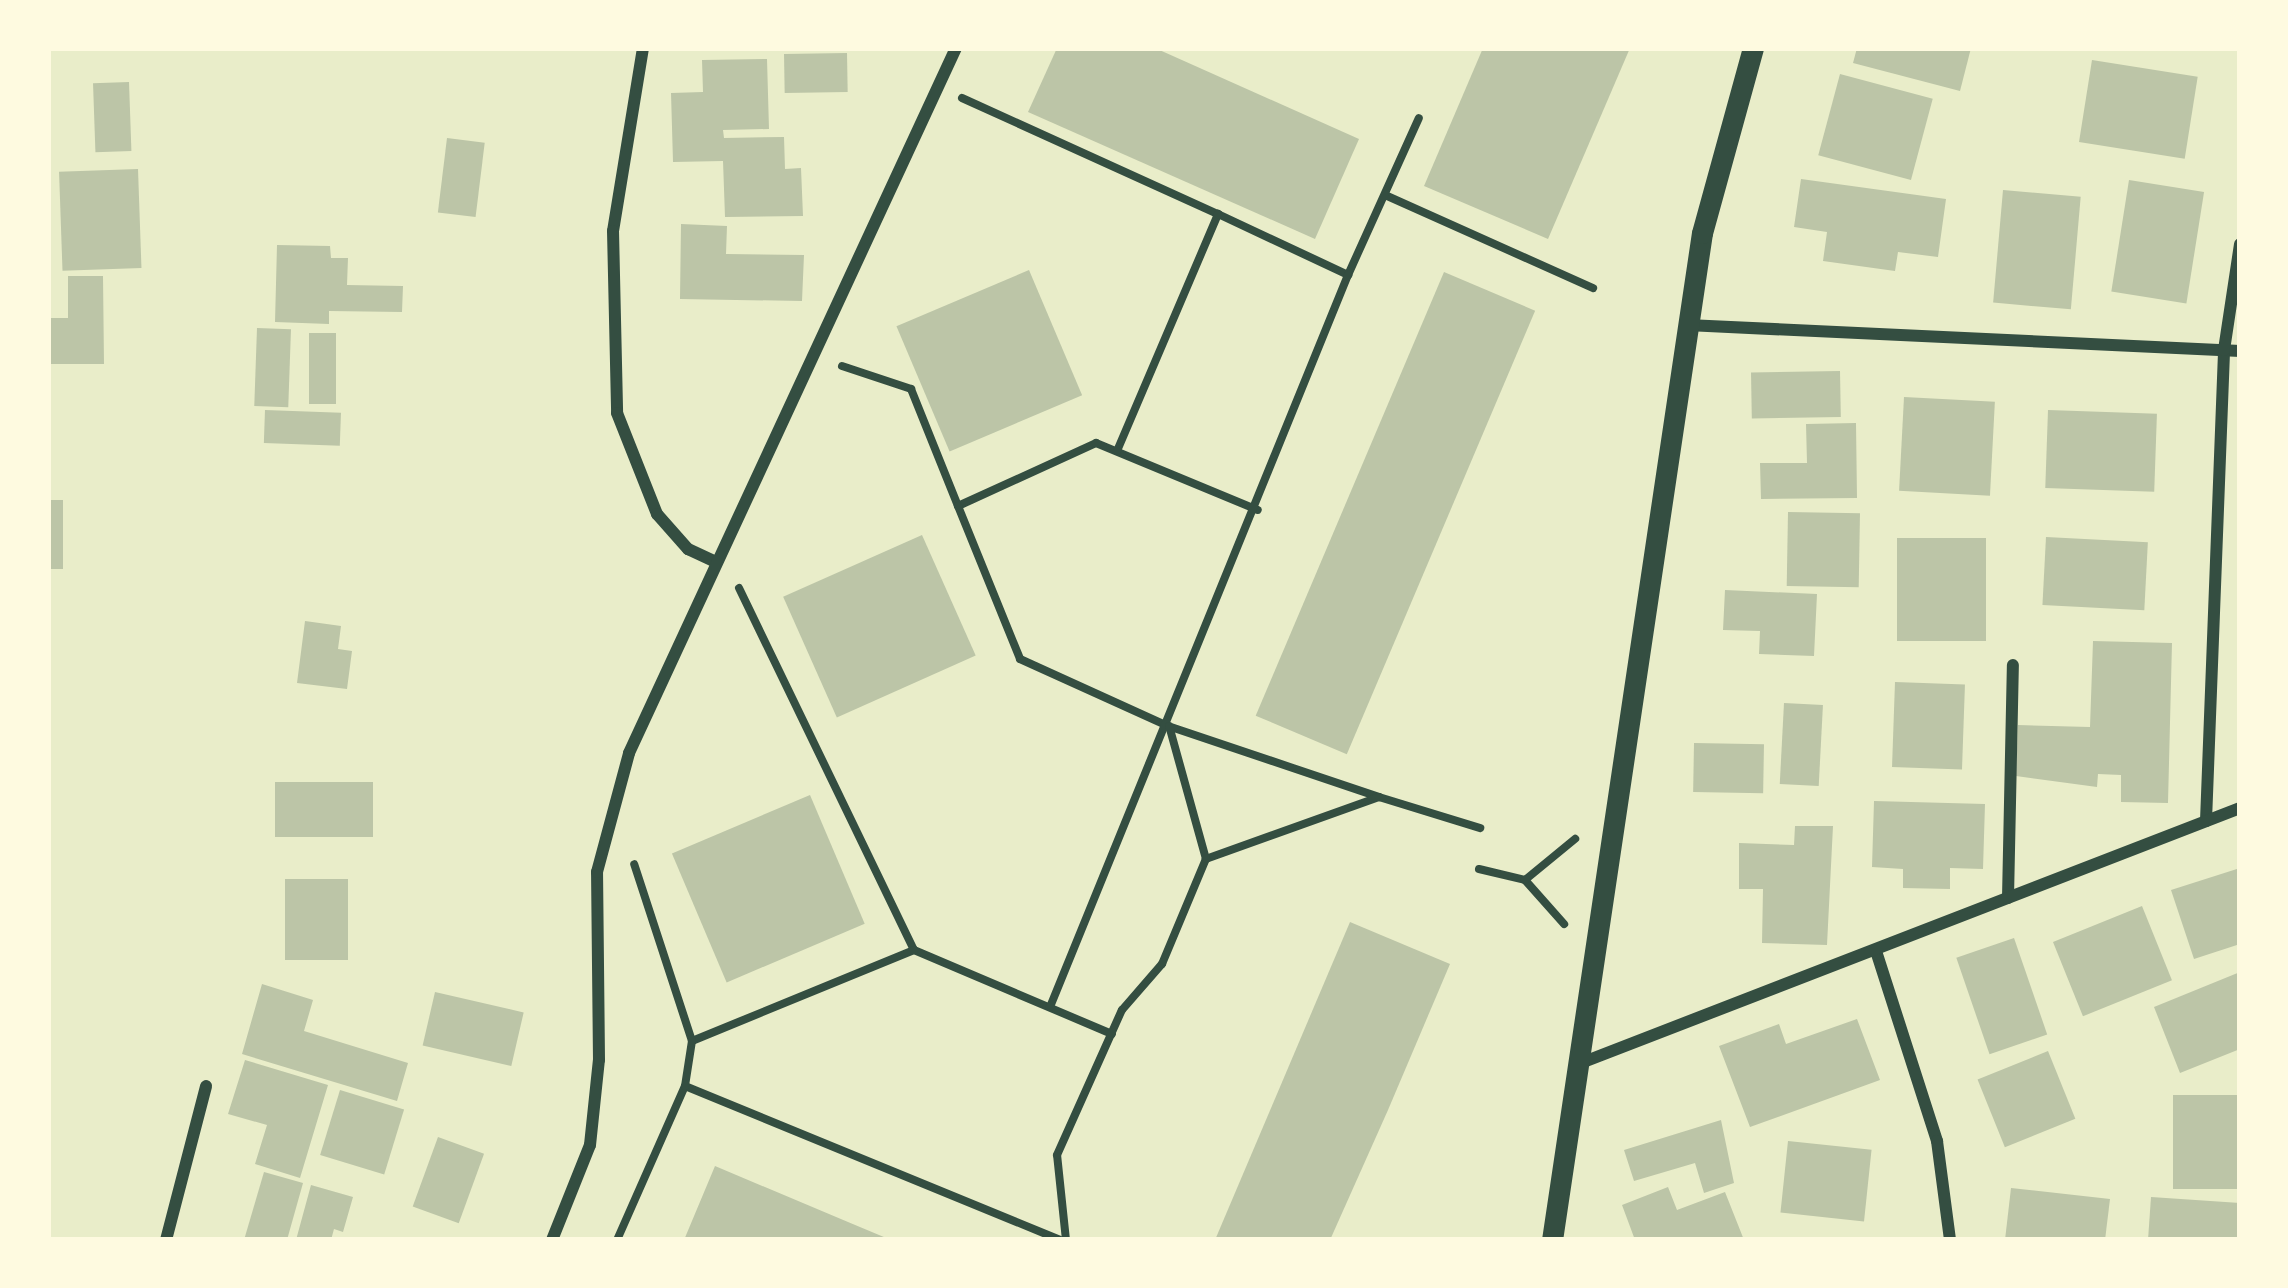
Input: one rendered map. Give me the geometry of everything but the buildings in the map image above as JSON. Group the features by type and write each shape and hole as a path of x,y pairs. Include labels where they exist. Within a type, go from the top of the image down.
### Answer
{"street":[{"path":"643,48 613,231 617,413 657,514 688,550 714,561"},
{"path":"552,1240 590,1145 596,938 608,815 714,561 956,48"},
{"path":"1552,1240 1702,232 1753,48"},
{"path":"2206,821 2224,350 2240,244"},
{"path":"1687,325 2240,351"},
{"path":"2008,898 2013,665"},
{"path":"1581,1064 2240,808"},
{"path":"1876,951 1937,1141 1950,1240"},
{"path":"166,1240 206,1086"}],"path":[{"path":"951,92 1348,275"},
{"path":"1050,1007 1258,510 1348,275 1419,118"},
{"path":"1385,195 1593,288"},
{"path":"1117,451 1218,214"},
{"path":"842,343 833,364 911,389 1020,659 1168,726 1480,828"},
{"path":"958,506 1096,442 1258,510"},
{"path":"722,595 732,574 914,950 1112,1034"},
{"path":"686,1086 1063,1240 1057,1155 1112,1034 1162,964 1206,859 1168,726"},
{"path":"1206,859 1379,797"},
{"path":"1525,880 1584,832"},
{"path":"617,1240 686,1086 692,1041 630,852"},
{"path":"1479,869 1525,880 1569,930"},
{"path":"692,1041 914,950"}]}
